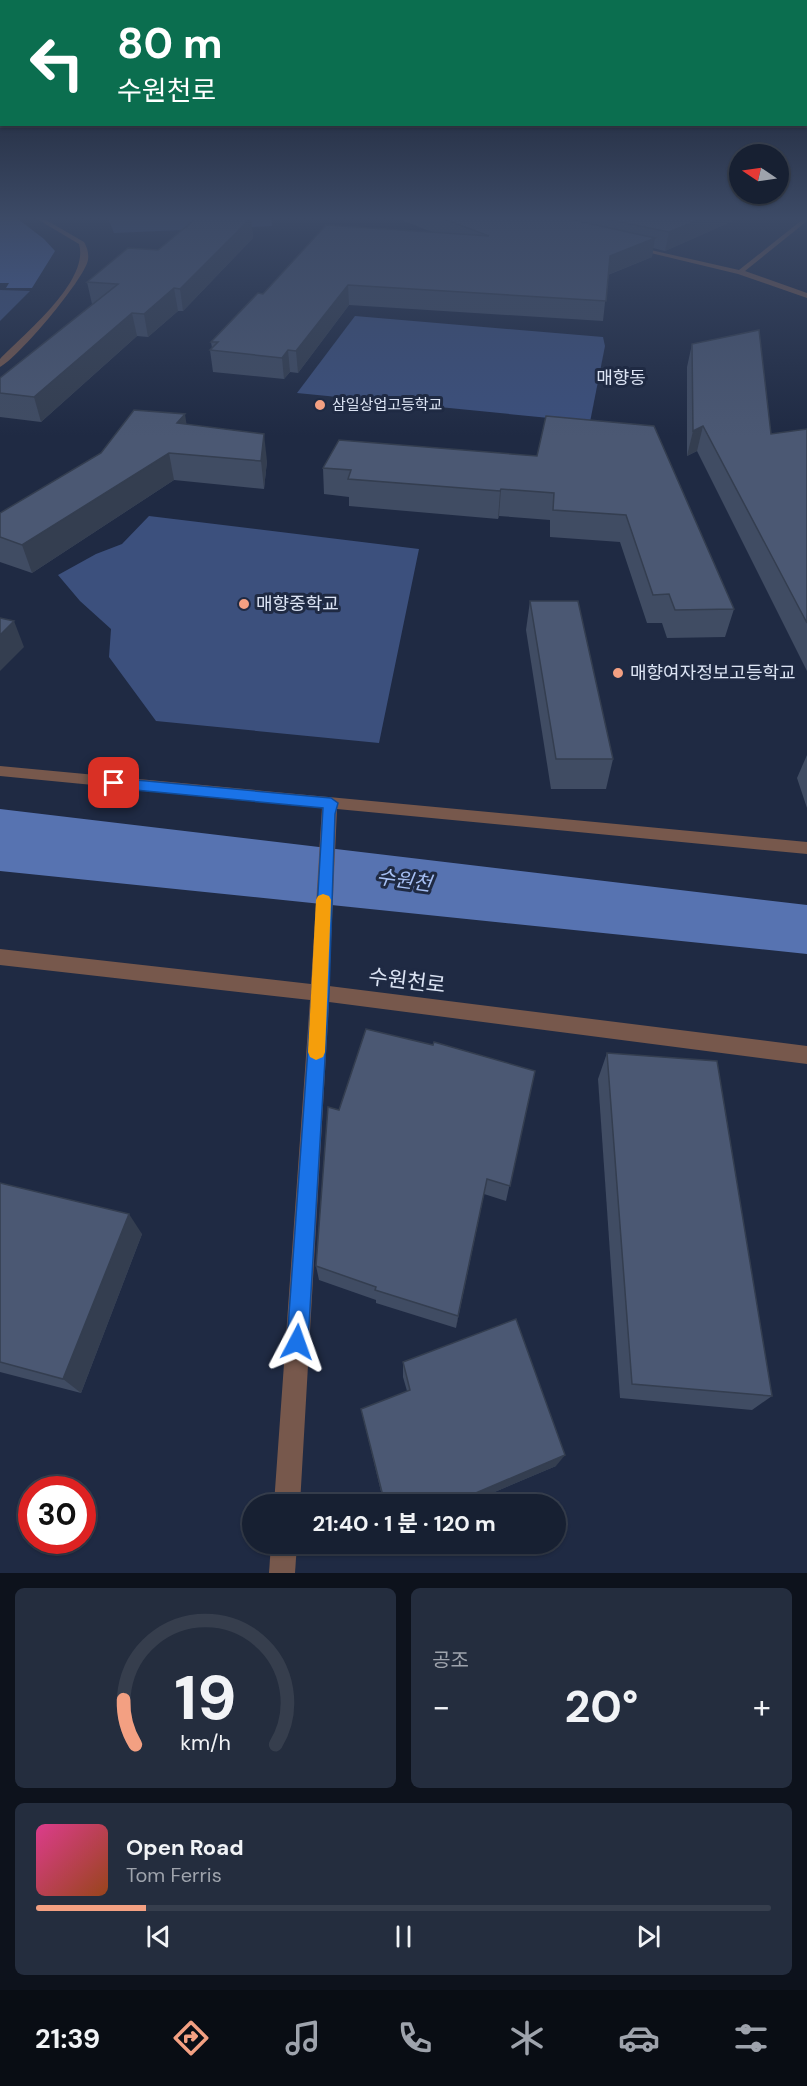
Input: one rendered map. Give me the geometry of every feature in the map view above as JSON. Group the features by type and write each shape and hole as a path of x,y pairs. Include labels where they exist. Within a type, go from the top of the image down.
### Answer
{"street":[{"path":"0,364 69,289"},
{"path":"789,289 807,296"},
{"path":"0,771 329,809 807,848"},
{"path":"288,1494 320,993 329,809"},
{"name":"수원천로","path":"0,957 320,993 807,1055"},
{"path":"282,1573 283,1554"}],"shaded area":[{"path":"0,290 30,291 0,321"},
{"path":"355,316 603,337 605,346 590,422 297,393"},
{"path":"149,516 419,549 379,743 156,721 109,657 111,629 80,601 58,575 96,554 122,544"}],"water":[{"name":"수원천","path":"0,809 807,905 807,954 0,871"}],"building":[{"path":"111,289 172,289 144,314 132,313 34,397 0,393 0,378"},
{"path":"267,289 345,289 296,351 288,350 282,358 210,350 218,342 211,342 258,293 263,294"},
{"path":"419,289 607,289 606,301"},
{"path":"759,330 771,434 807,429 807,623 703,426 693,431 692,344"},
{"path":"134,410 185,414 177,423 264,434 261,461 169,453 22,545 0,537 0,513 101,453"},
{"path":"546,416 654,426 734,609 675,610 669,594 653,595 626,515 553,510 554,493 348,479 351,470 323,468 339,440 537,456"},
{"path":"530,601 578,601 613,759 556,759"},
{"path":"0,618 14,621 0,635"},
{"path":"366,1029 433,1045 434,1042 535,1071 510,1186 487,1179 458,1316 375,1290 376,1287 316,1266 328,1107 339,1110"},
{"path":"607,1053 717,1061 772,1396 632,1384"},
{"path":"0,1183 129,1214 63,1379 0,1362"},
{"path":"516,1319 565,1455 473,1494 382,1494 361,1409 410,1390 403,1362"}],"slow traffic":[{"path":"316,1052 323,900"}],"place":[{"name":"삼일상업고등학교","path":"320,405"},
{"name":"매향중학교","path":"244,604"},
{"name":"매향여자정보고등학교","path":"618,673"}],"district":[{"name":"매향동","path":"621,378"}],"route":[{"path":"114,783 331,803 328,814 320,993 297,1342"}]}
